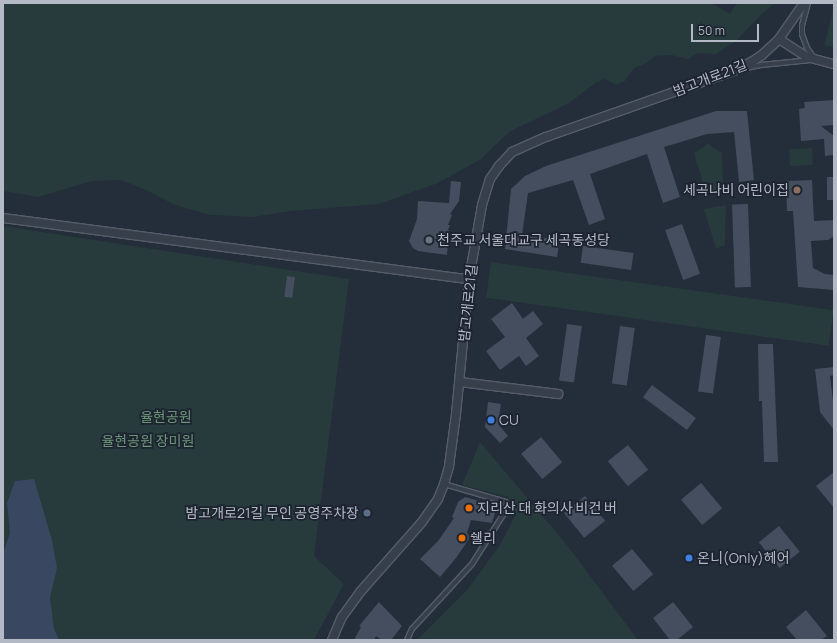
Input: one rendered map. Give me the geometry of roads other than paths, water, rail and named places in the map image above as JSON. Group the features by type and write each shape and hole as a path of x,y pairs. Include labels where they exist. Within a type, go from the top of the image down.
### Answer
{"street":[{"name":"밤고개로21길","path":"332,640 346,611 360,591 422,522 438,499 444,484 449,466 460,382 469,279 482,205 490,179 499,166 512,152 546,136 736,70 762,55 779,39 804,3"},
{"path":"779,39 797,52 816,60 834,64"},
{"path":"3,218 469,279"},
{"path":"460,382 558,394"}],"lane":[{"path":"808,3 802,25 802,34 807,48 816,60"},
{"path":"736,70 761,65 816,60"},
{"path":"407,640 412,629 472,564 503,514 506,502 444,484"}],"water":[{"path":"34,479 52,540 57,568 50,598 54,629 59,640 3,640 3,554 10,533 7,503 15,481"}],"place":[{"name":"세곡나비 어린이집","path":"797,190"},
{"name":"천주교 서울대교구 세곡동성당","path":"429,240"},
{"name":"CU","path":"491,420"},
{"name":"지리산 대 화의사 비건 버","path":"469,508"},
{"name":"밤고개로21길 무인 공영주차장","path":"367,513"},
{"name":"쉘리","path":"462,538"},
{"name":"온니(Only)헤어","path":"689,558"}],"park label":[{"name":"율현공원","path":"166,417"},
{"name":"율현공원 장미원","path":"148,441"}]}
